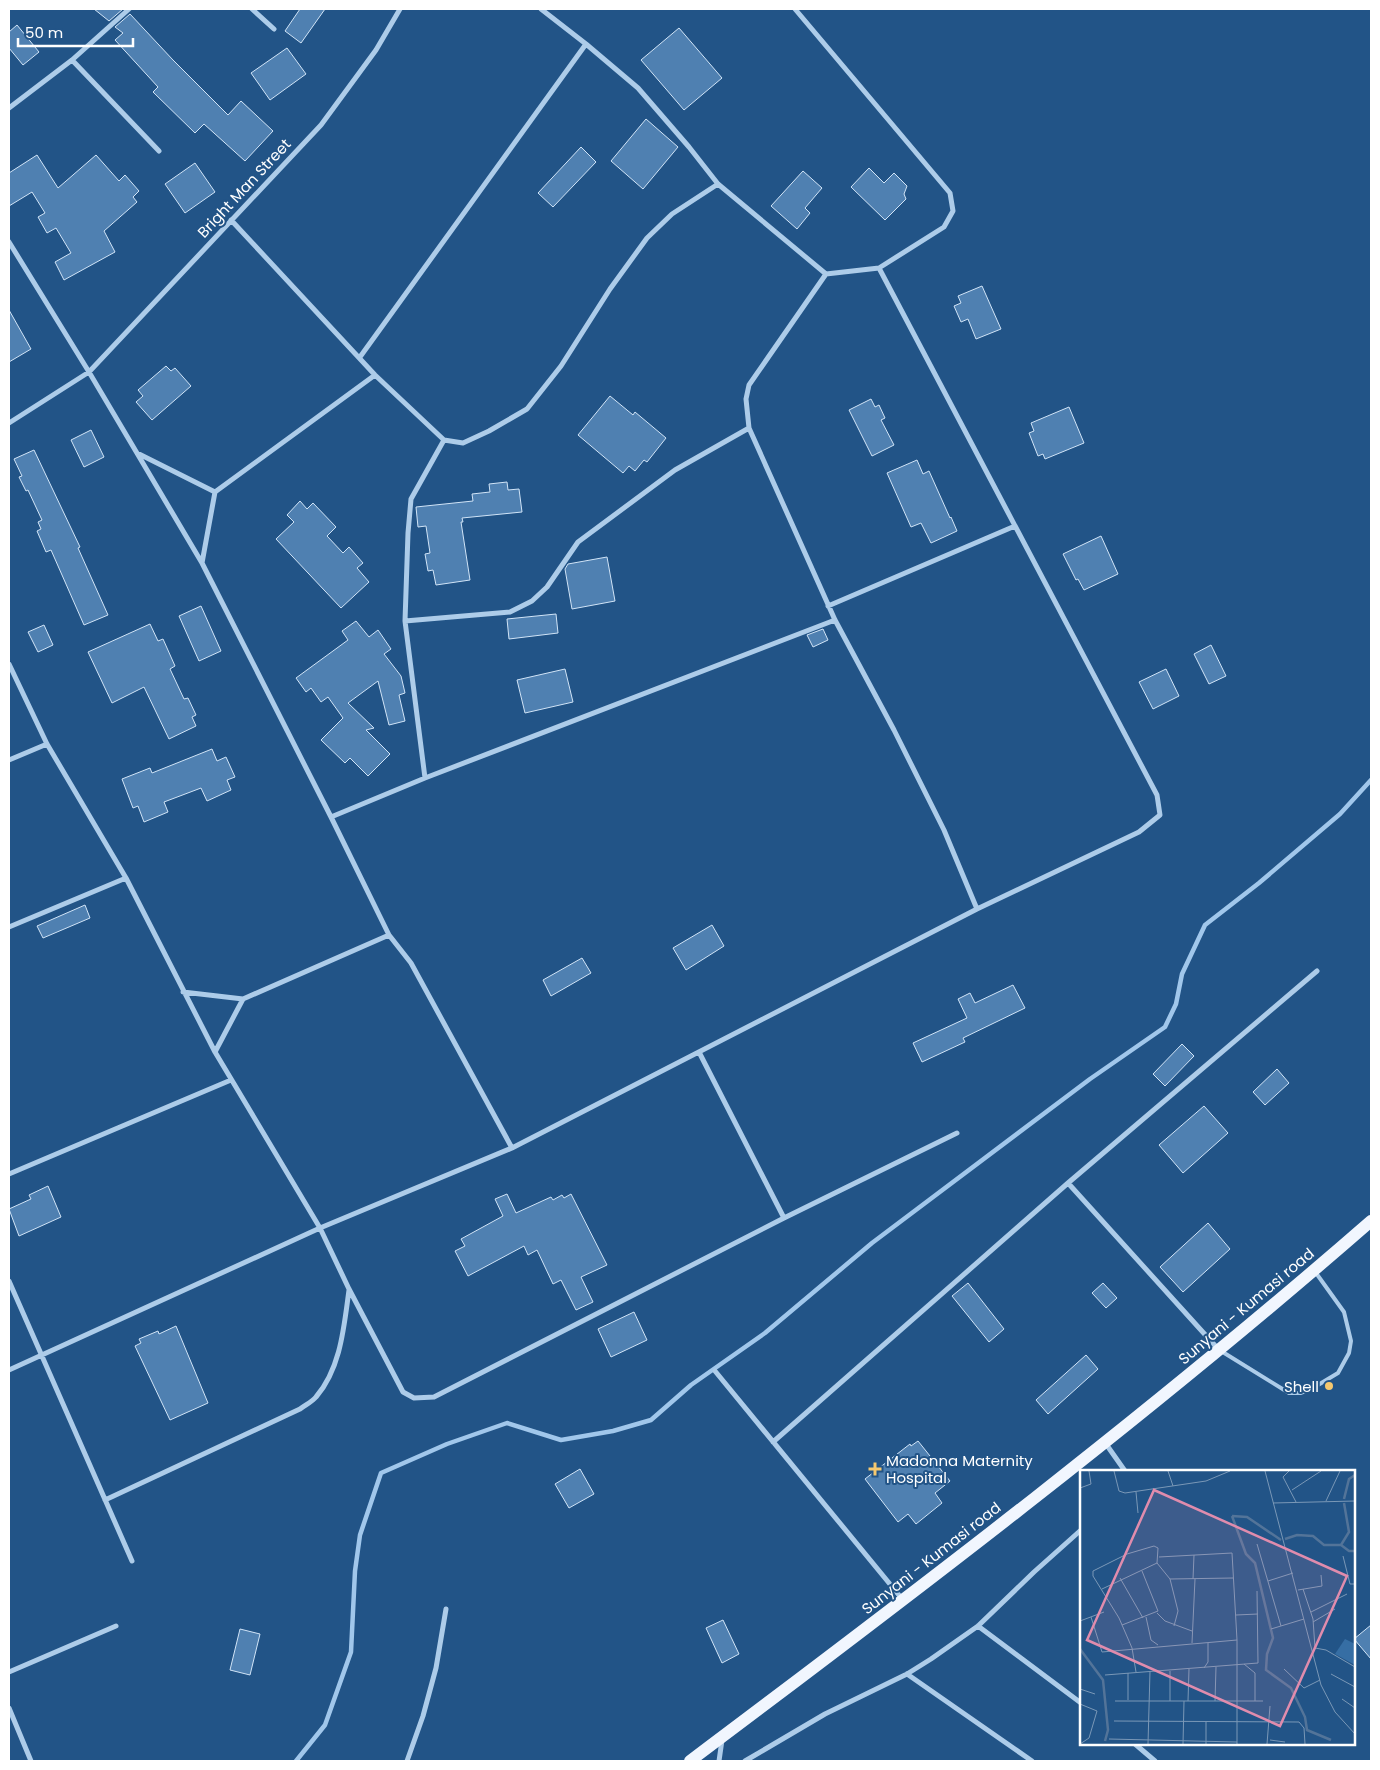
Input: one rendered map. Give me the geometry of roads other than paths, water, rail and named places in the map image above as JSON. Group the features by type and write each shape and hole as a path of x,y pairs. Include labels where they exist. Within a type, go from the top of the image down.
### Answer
{"main road":[{"name":"Sunyani - Kumasi road","path":"690,1761 904,1601 1106,1443 1314,1271 1371,1221"}],"street":[{"path":"9,108 72,60 129,9"},
{"path":"252,9 274,29"},
{"name":"Bright Man Street","path":"9,423 90,372 320,125 376,50 400,9"},
{"path":"541,9 638,88 718,184 826,274 879,268 944,227 953,211 950,193 794,9"},
{"path":"360,357 586,44"},
{"path":"72,60 159,151"},
{"path":"231,220 375,375 444,440 463,444 527,409 561,366 610,289 646,238 672,214 718,184"},
{"path":"9,242 90,372 202,563 389,935 411,963 512,1148"},
{"path":"9,1370 320,1228 512,1148 977,909 1140,832 1160,815 1157,795 879,268"},
{"path":"826,274 749,385 746,399 749,428 828,606 894,730 944,830 977,909"},
{"path":"202,563 215,492 375,375"},
{"path":"405,621 510,612 532,601 547,588 578,542 675,470 749,428"},
{"path":"425,778 405,621 411,499 444,440"},
{"path":"137,453 215,492"},
{"path":"828,606 1015,526"},
{"path":"331,817 425,778 835,620"},
{"path":"9,664 46,744 126,878 215,1052 320,1228 403,1392 414,1398 434,1397 784,1218 957,1133"},
{"path":"9,760 46,744"},
{"path":"9,927 126,878"},
{"path":"183,992 243,999 389,935"},
{"path":"773,1442 1068,1183 1316,971"},
{"path":"215,1052 243,999"},
{"path":"699,1052 784,1218"},
{"path":"9,1174 231,1080"},
{"path":"1068,1183 1219,1350"},
{"path":"9,1281 132,1561"},
{"path":"105,1500 300,1409 315,1399 332,1370 341,1346 350,1290"},
{"path":"715,1371 904,1601"},
{"path":"1106,1443 1124,1470"},
{"path":"745,1761 825,1714 907,1674 978,1626 1080,1531"},
{"path":"407,1761 424,1716 436,1668 446,1609"},
{"path":"9,1672 116,1626"},
{"path":"978,1626 1080,1702"},
{"path":"907,1674 1032,1761"},
{"path":"9,1708 31,1761"},
{"path":"719,1761 723,1736"},
{"path":"1136,1745 1155,1761"}],"lane":[{"path":"1219,1350 1289,1393 1301,1393 1338,1373 1350,1353 1351,1341 1344,1312 1314,1271"}],"waterway":[{"path":"296,1761 325,1725 351,1652 355,1571 360,1535 381,1473 447,1444 507,1423 561,1440 613,1431 651,1420 691,1385 765,1333 872,1243 1090,1079 1165,1027 1176,1004 1182,974 1205,925 1259,883 1340,814 1371,780"}],"place":[{"name":"Shell","path":"1329,1386"},
{"name":"Madonna Maternity Hospital","path":"875,1469"}]}
